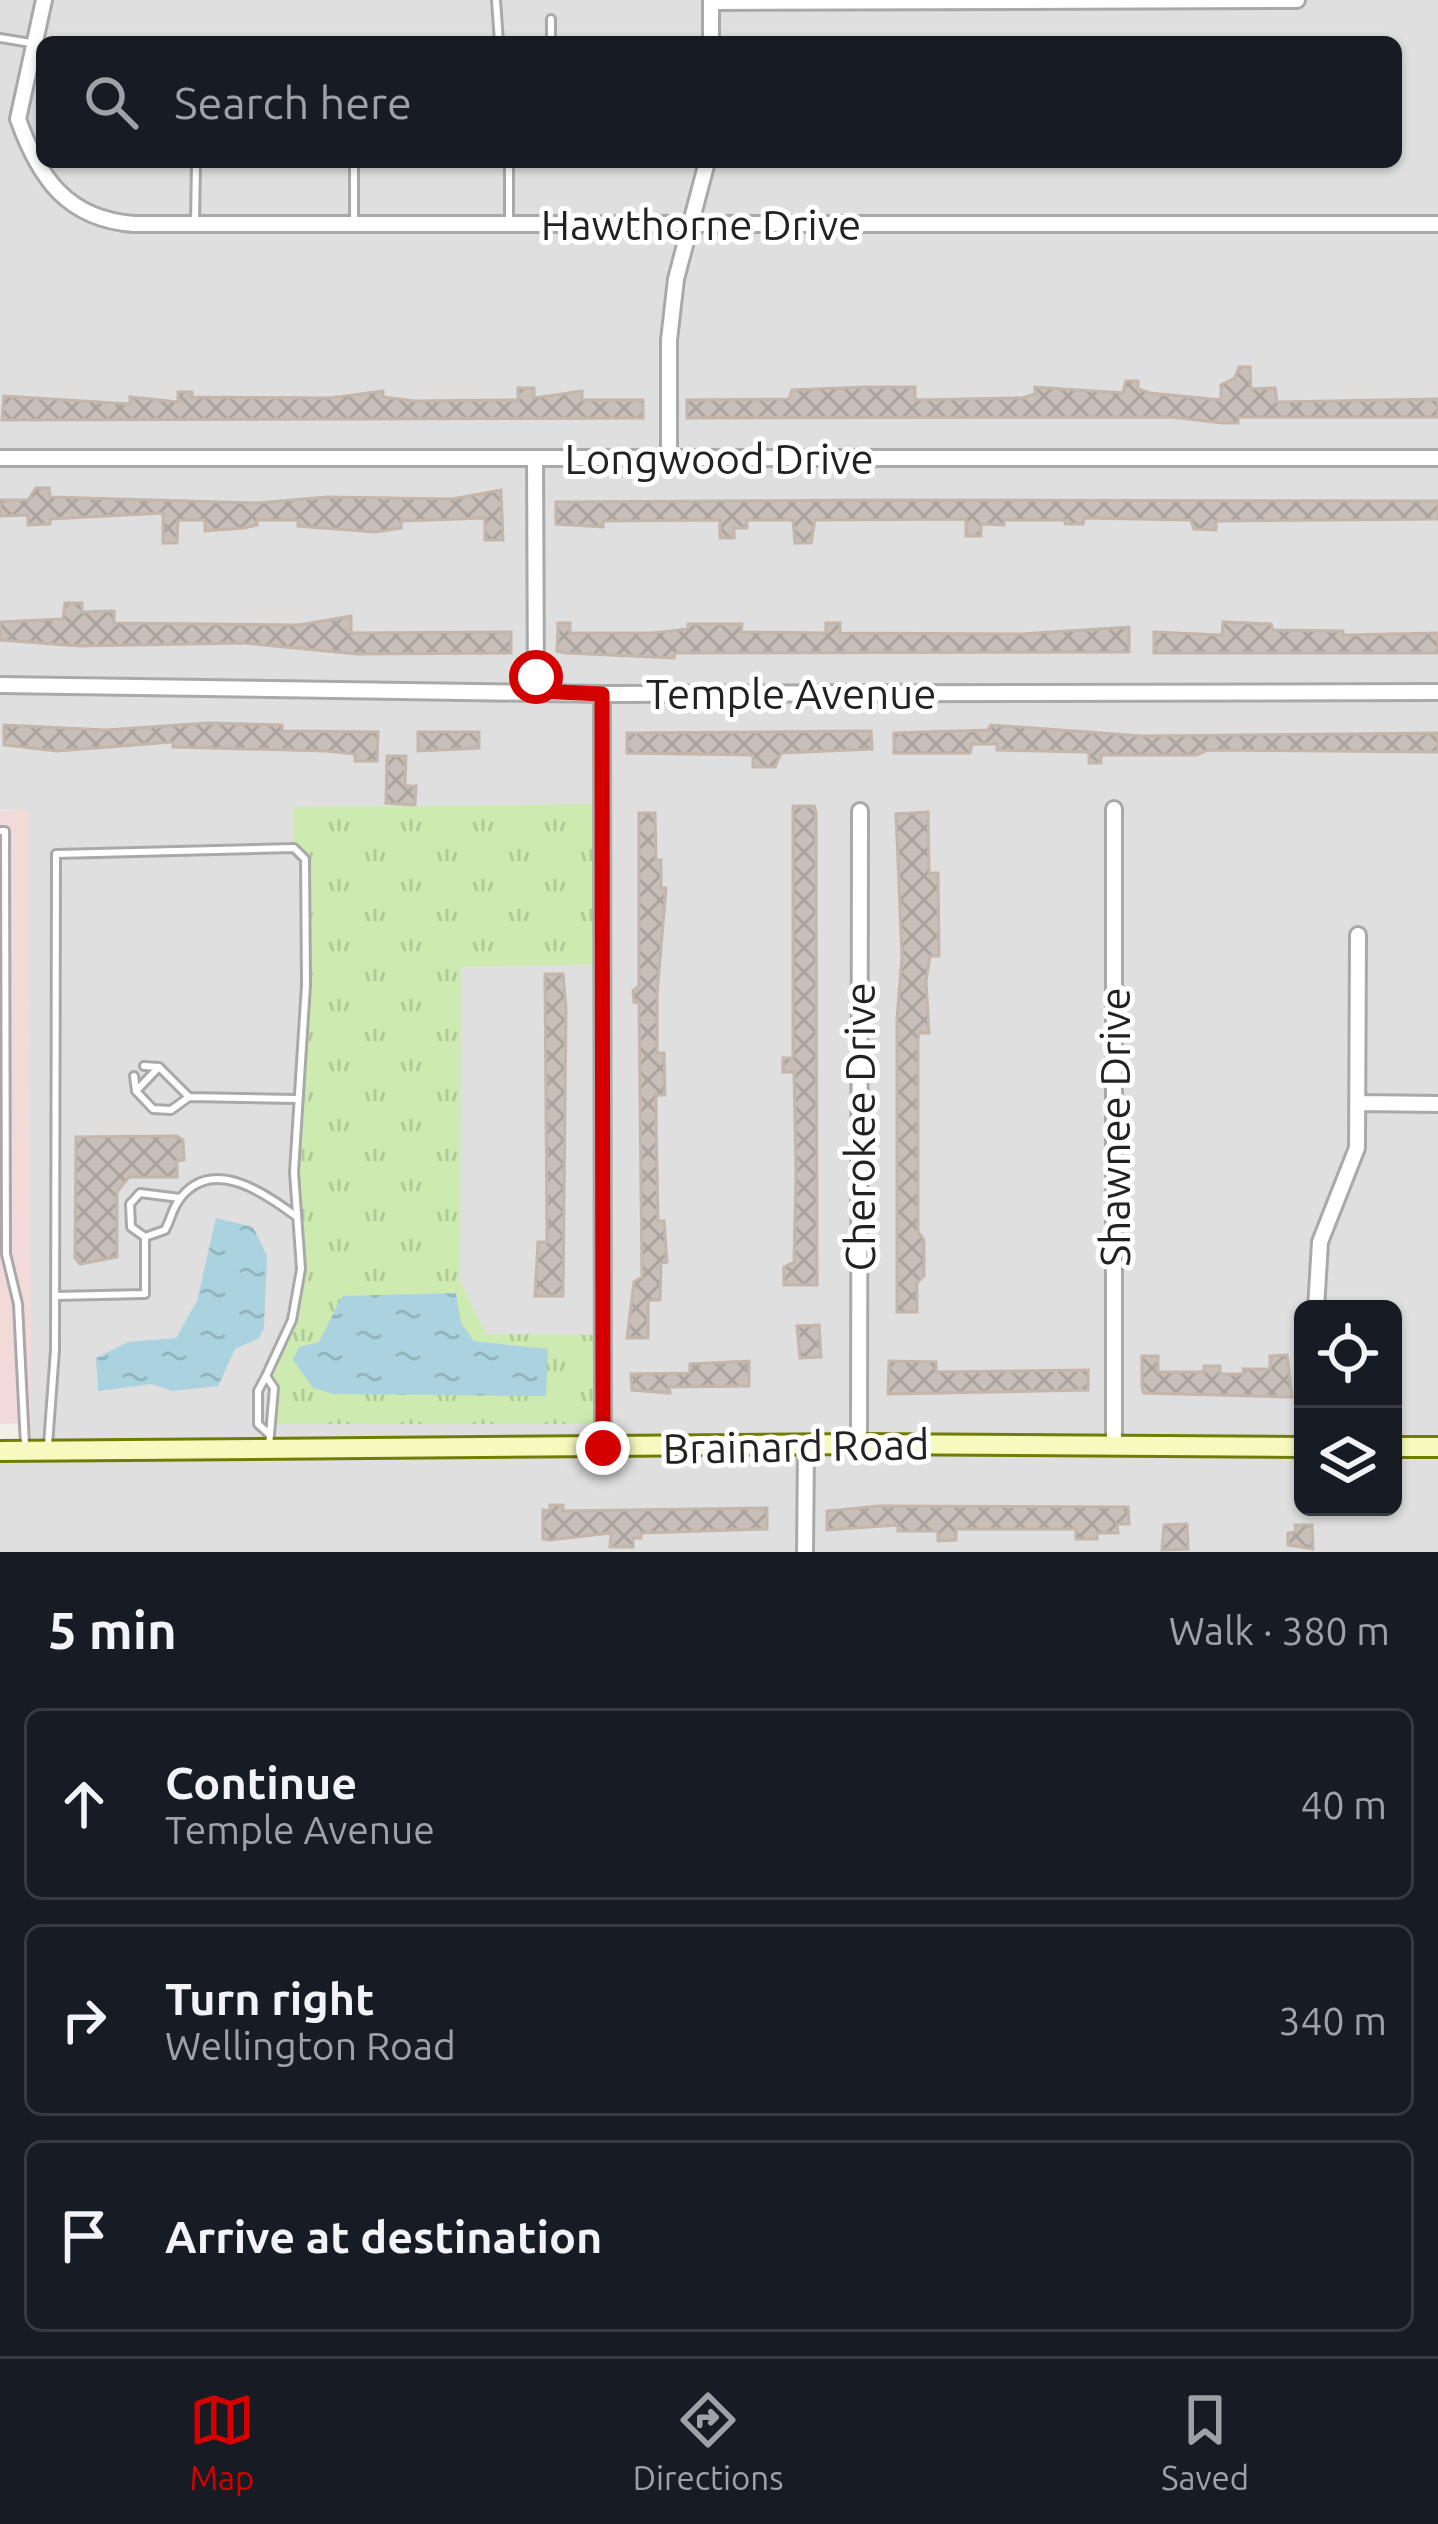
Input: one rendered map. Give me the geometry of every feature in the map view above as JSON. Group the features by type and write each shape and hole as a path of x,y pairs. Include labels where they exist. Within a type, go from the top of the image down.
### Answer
{"main road":[{"name":"Brainard Road","path":"0,1450 268,1441 603,1448 1294,1447"},
{"path":"1402,1448 1438,1448"}],"street":[{"path":"0,118 18,118 44,0"},
{"path":"711,36 711,1 1297,0"},
{"name":"Hawthorne Drive","path":"18,118 36,164"},
{"name":"Hawthorne Drive","path":"38,168 52,189 80,212 112,223 1438,224"},
{"path":"669,458 669,340 689,224 705,168"},
{"name":"Longwood Drive","path":"0,458 1438,458"},
{"path":"535,458 536,691"},
{"name":"Temple Avenue","path":"0,685 602,694 1438,692"},
{"path":"602,694 603,1448"},
{"name":"Shawnee Drive","path":"1114,809 1114,1444"},
{"name":"Cherokee Drive","path":"859,1444 860,811"},
{"path":"1317,1300 1320,1242 1357,1148 1358,935"},
{"path":"1360,1103 1438,1104"},
{"path":"805,1552 806,1448"}],"lane":[{"path":"496,0 499,36"},
{"path":"550,19 551,36"},
{"path":"0,38 31,43"},
{"path":"195,224 196,168"},
{"path":"354,168 354,224"},
{"path":"509,168 509,224"},
{"path":"0,831 4,831 7,1254 18,1304 25,1450"},
{"path":"48,1450 55,1296 56,854 294,848 304,859 306,966 296,1099 299,1298 258,1391 258,1424 268,1441"},
{"path":"144,1066 159,1067 188,1097"},
{"path":"136,1091 159,1067"},
{"path":"134,1076 136,1091 153,1109 171,1110 188,1097 296,1099"},
{"path":"145,1237 131,1227 130,1204 140,1193 180,1198 221,1178 240,1180 297,1217"},
{"path":"145,1237 165,1230 180,1198"},
{"path":"55,1296 145,1294 145,1237"},
{"path":"266,1376 274,1388 274,1426 268,1441"}],"shaded area":[{"path":"0,0 1438,0 1438,1552 0,1552 0,1451 24,1450 29,811 0,810"},
{"path":"29,810 31,1423 0,1424 0,811"}],"green space":[{"path":"604,804 604,964 461,967 460,1280 486,1334 604,1335 603,1424 275,1424 274,1388 266,1376 292,1320 301,1269 294,1172 306,985 305,860 294,848 293,807","holes":["456,1293 461,1323 474,1341 548,1349 319,1342 343,1296"]}],"water":[{"path":"216,1218 253,1227 267,1256 264,1328 259,1338 235,1349 218,1386 172,1391 152,1384 98,1391 96,1358 128,1342 176,1338 197,1301"},
{"path":"456,1293 461,1323 474,1341 548,1349 546,1396 334,1394 313,1388 293,1360 299,1347 319,1342 342,1296"}],"building":[{"path":"1239,367 1250,367 1251,389 1275,388 1277,402 1438,399 1438,417 1238,417 1238,423 1171,417 687,418 687,400 789,399 792,390 866,387 915,387 915,400 1022,398 1035,394 1035,387 1123,393 1126,381 1138,381 1138,389 1150,393 1221,400 1221,385 1235,378"},
{"path":"518,388 534,388 534,398 582,391 582,400 643,400 643,418 2,420 4,396 130,404 130,397 178,402 178,392 192,392 192,397 331,398 383,391 383,397 414,401 518,400"},
{"path":"36,488 49,488 50,497 257,503 327,497 452,499 501,490 503,540 485,540 485,518 401,521 401,528 376,532 298,526 298,520 257,520 257,525 244,528 205,531 205,520 178,520 177,543 163,543 163,513 50,519 50,524 28,525 28,515 0,516 0,500 28,500"},
{"path":"1438,501 1438,519 1216,521 1216,530 1194,529 1191,520 1084,518 1083,524 1065,524 1065,520 1004,520 1004,525 981,524 981,536 966,536 966,519 815,520 811,543 795,543 793,520 747,520 747,528 734,528 734,538 720,538 720,520 603,521 603,527 556,524 556,502"},
{"path":"65,603 82,603 82,612 114,611 114,623 299,625 351,616 351,633 511,632 511,653 357,654 244,643 79,646 0,640 0,622 63,619"},
{"path":"1223,622 1271,624 1273,630 1343,631 1343,635 1438,633 1438,653 1154,653 1154,632 1222,635"},
{"path":"558,623 570,623 570,633 653,633 688,629 688,624 742,624 741,632 826,633 826,623 840,623 840,633 1021,634 1129,627 1129,652 675,653 674,658 566,653 557,651"},
{"path":"208,723 282,725 282,731 378,732 377,761 355,761 355,754 327,751 173,747 173,742 57,751 4,745 4,725 106,730"},
{"path":"991,725 1142,736 1438,733 1438,752 1208,750 1197,755 1101,755 1101,763 1089,763 1089,752 997,750 997,744 972,744 970,753 894,753 894,733 988,730"},
{"path":"871,731 872,749 781,753 775,767 753,767 753,755 627,753 627,733"},
{"path":"418,732 479,732 479,748 418,751"},
{"path":"387,756 406,756 405,786 416,786 415,805 386,803"},
{"path":"793,806 814,806 816,812 817,1285 784,1285 784,1267 794,1262 796,1172 794,1072 783,1072 783,1058 793,1058"},
{"path":"928,812 929,873 938,873 939,956 930,956 926,981 929,1033 919,1033 918,1039 918,1232 924,1240 924,1276 917,1283 917,1312 897,1312 897,1019 902,956 896,814"},
{"path":"639,813 655,813 656,860 661,860 661,888 666,888 657,994 657,1053 664,1053 665,1095 656,1095 656,1121 658,1221 664,1221 667,1262 661,1263 660,1300 648,1300 648,1338 627,1338 634,1282 642,1277 639,1003 634,1002 633,991 639,986"},
{"path":"545,974 563,974 566,1009 563,1296 535,1296 538,1242 547,1242"},
{"path":"177,1136 183,1140 184,1160 177,1161 177,1177 129,1177 117,1192 117,1257 80,1264 75,1258 76,1137"},
{"path":"819,1325 821,1357 800,1358 797,1326"},
{"path":"1287,1355 1292,1397 1144,1393 1142,1388 1142,1356 1158,1356 1158,1372 1204,1372 1204,1366 1220,1366 1220,1374 1244,1374 1243,1369 1270,1369 1270,1356"},
{"path":"749,1361 749,1386 669,1387 670,1393 632,1390 631,1374 690,1373 690,1364"},
{"path":"889,1361 936,1362 936,1372 1088,1370 1088,1390 888,1394"},
{"path":"550,1505 563,1505 563,1511 767,1508 767,1529 641,1533 641,1538 633,1538 633,1547 610,1547 611,1533 543,1539 543,1510 550,1511"},
{"path":"879,1506 1128,1507 1129,1524 1117,1524 1118,1533 1097,1533 1097,1539 1076,1539 1076,1529 956,1529 956,1540 938,1541 938,1531 898,1531 898,1525 827,1530 827,1511"},
{"path":"1187,1524 1188,1549 1162,1550 1164,1525"},
{"path":"1295,1525 1312,1525 1313,1549 1288,1545 1288,1533 1296,1532"}],"route":[{"path":"536,677 536,691 602,694 603,1448"}]}
